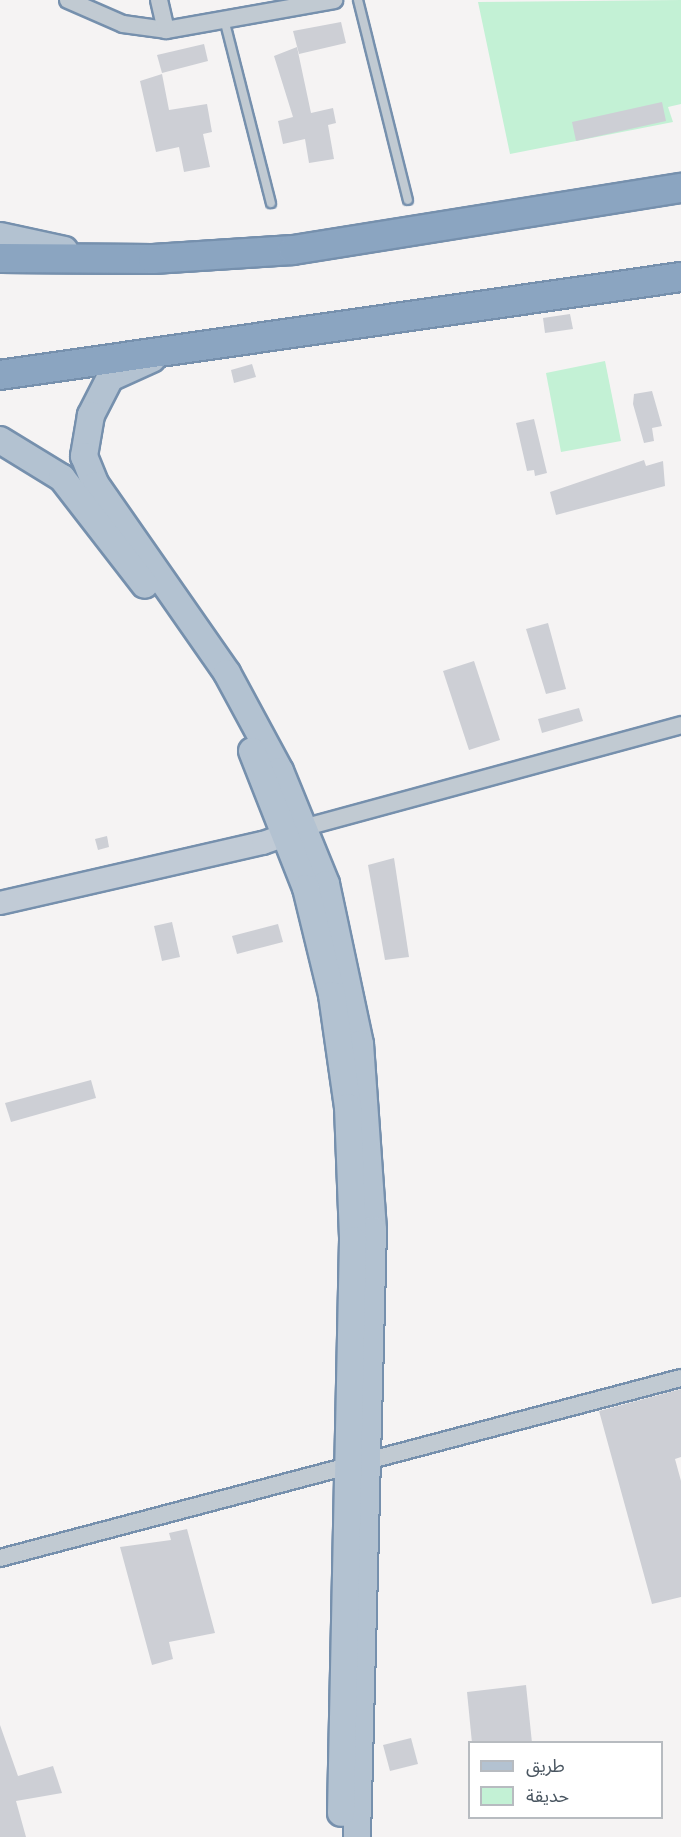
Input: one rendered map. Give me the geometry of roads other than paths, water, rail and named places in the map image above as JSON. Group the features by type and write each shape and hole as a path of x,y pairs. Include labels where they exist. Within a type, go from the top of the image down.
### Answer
{"highway":[{"path":"0,258 153,259 293,250 681,188"},
{"path":"0,375 681,277"}],"main road":[{"path":"0,236 56,249 153,259"},
{"path":"192,347 133,364 110,378 91,415 84,456 96,485 243,700 339,934 367,1109 373,1230 356,1464 340,1837"},
{"path":"0,440 62,478 178,626 239,726 296,831"},
{"path":"356,1464 357,1837"}],"street":[{"path":"68,0 123,24 166,30 224,19 278,4 334,0"},
{"path":"159,0 166,30"},
{"path":"0,903 296,831 681,725"},
{"path":"0,1558 681,1378"}],"lane":[{"path":"358,0 408,200"},
{"path":"224,19 271,202"}]}
